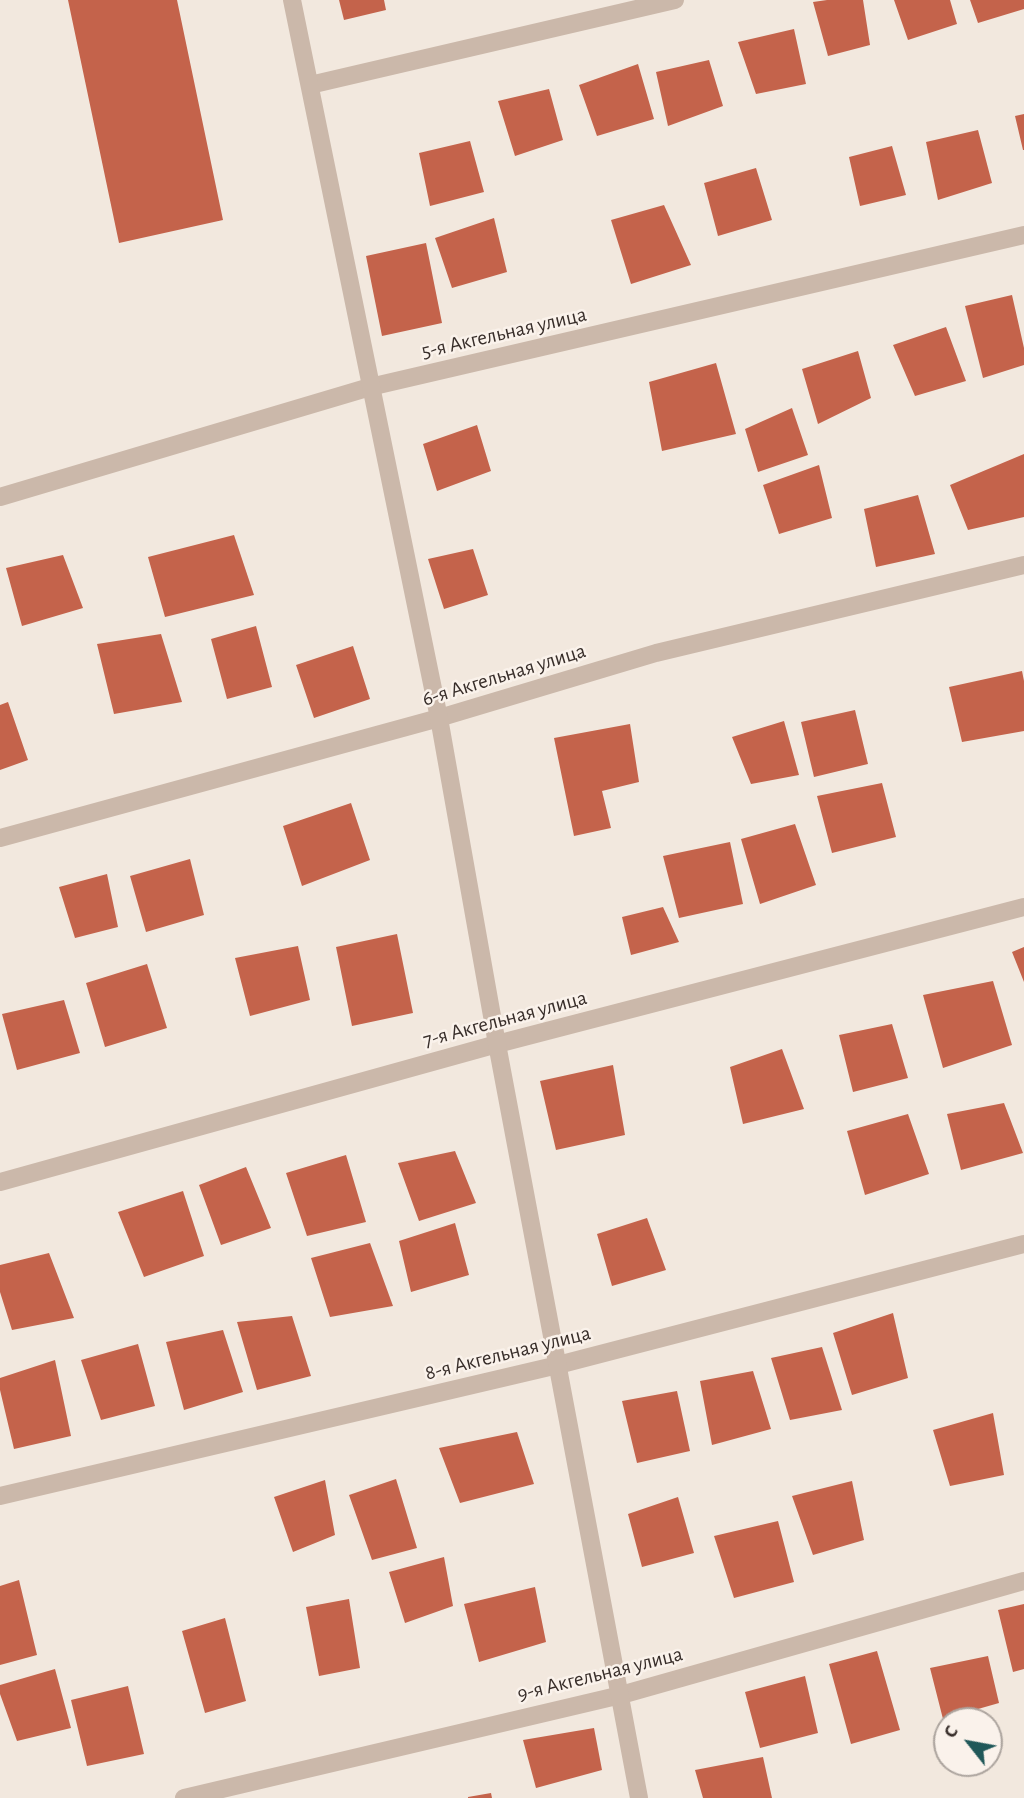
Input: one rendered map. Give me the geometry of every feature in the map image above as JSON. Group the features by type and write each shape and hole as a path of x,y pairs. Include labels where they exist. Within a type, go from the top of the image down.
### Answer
{"street":[{"path":"292,0 439,718 497,1044 639,1798"},
{"path":"310,85 675,0"},
{"name":"5-я Акгельная улица","path":"0,498 370,387 1024,234"},
{"name":"6-я Акгельная улица","path":"0,838 439,718 656,653 1024,565"},
{"name":"7-я Акгельная улица","path":"0,1182 497,1044 1024,907"},
{"name":"8-я Акгельная улица","path":"0,1496 558,1365 1024,1244"},
{"name":"9-я Акгельная улица","path":"184,1798 621,1695 1024,1581"}],"building":[{"path":"68,0 177,0 223,220 119,243"},
{"path":"339,0 384,0 386,10 344,20"},
{"path":"863,0 870,45 828,56 813,2"},
{"path":"894,0 950,0 957,24 908,40"},
{"path":"970,0 1024,0 1024,9 978,23"},
{"path":"794,29 806,84 756,94 738,42"},
{"path":"709,60 723,106 668,126 656,72"},
{"path":"638,64 654,119 597,136 579,85"},
{"path":"549,89 563,140 515,156 498,101"},
{"path":"1024,114 1024,150 1023,150 1015,116"},
{"path":"978,130 992,183 938,200 926,142"},
{"path":"470,141 484,192 430,206 419,153"},
{"path":"892,146 906,195 860,206 849,157"},
{"path":"756,168 772,220 718,236 704,183"},
{"path":"664,205 691,265 631,284 611,220"},
{"path":"494,218 507,272 452,288 435,238"},
{"path":"426,243 442,323 382,336 366,256"},
{"path":"1012,295 1024,348 1024,365 983,378 965,306"},
{"path":"946,327 966,381 915,396 893,345"},
{"path":"858,351 871,398 818,424 802,369"},
{"path":"716,363 736,434 662,451 649,382"},
{"path":"792,408 808,455 758,472 745,429"},
{"path":"477,425 491,471 437,491 423,444"},
{"path":"1024,454 1024,517 968,530 950,485"},
{"path":"819,465 832,518 779,534 763,485"},
{"path":"918,495 935,554 876,567 864,509"},
{"path":"234,535 254,595 165,617 148,557"},
{"path":"473,549 488,595 444,609 428,559"},
{"path":"63,555 83,608 22,626 6,568"},
{"path":"256,626 272,687 227,699 211,639"},
{"path":"161,634 182,702 114,714 97,644"},
{"path":"353,646 370,699 314,718 296,665"},
{"path":"1022,671 1024,731 962,742 949,687"},
{"path":"8,702 28,760 0,770 0,705"},
{"path":"855,710 868,764 814,777 801,722"},
{"path":"784,721 799,775 751,784 732,737"},
{"path":"630,724 639,782 602,791 611,828 574,836 554,738"},
{"path":"882,783 896,837 832,853 817,796"},
{"path":"351,803 370,860 302,886 283,826"},
{"path":"795,824 816,885 760,904 741,839"},
{"path":"730,842 743,904 679,918 663,856"},
{"path":"190,859 204,915 146,932 130,876"},
{"path":"107,874 118,927 75,938 59,887"},
{"path":"663,907 679,942 631,955 622,917"},
{"path":"397,934 413,1013 352,1026 336,947"},
{"path":"298,946 310,1000 250,1016 235,958"},
{"path":"1024,947 1024,982 1012,952"},
{"path":"147,964 167,1028 105,1047 86,983"},
{"path":"993,981 1012,1045 943,1068 923,995"},
{"path":"64,1000 80,1053 17,1070 2,1014"},
{"path":"892,1024 908,1078 853,1092 839,1035"},
{"path":"782,1049 804,1109 743,1124 730,1067"},
{"path":"613,1065 625,1135 556,1150 540,1081"},
{"path":"1004,1103 1023,1153 961,1170 947,1114"},
{"path":"908,1114 929,1174 865,1195 847,1131"},
{"path":"455,1151 476,1203 419,1221 398,1163"},
{"path":"346,1155 366,1222 307,1236 286,1173"},
{"path":"246,1167 271,1228 221,1245 199,1185"},
{"path":"183,1191 204,1256 144,1277 118,1212"},
{"path":"647,1218 666,1270 612,1286 597,1234"},
{"path":"455,1223 469,1275 411,1292 399,1241"},
{"path":"370,1243 393,1306 330,1317 311,1258"},
{"path":"49,1253 74,1318 12,1330 0,1292 0,1265"},
{"path":"893,1313 908,1378 852,1395 833,1333"},
{"path":"292,1316 311,1376 257,1390 237,1322"},
{"path":"223,1330 243,1392 184,1410 166,1342"},
{"path":"138,1344 155,1406 101,1420 81,1360"},
{"path":"822,1347 842,1410 790,1420 771,1358"},
{"path":"55,1360 71,1436 14,1449 0,1390 0,1378"},
{"path":"753,1371 771,1429 712,1445 700,1381"},
{"path":"677,1391 690,1451 637,1463 622,1401"},
{"path":"993,1413 1004,1475 950,1486 933,1430"},
{"path":"517,1432 534,1484 460,1503 439,1448"},
{"path":"396,1479 417,1548 372,1560 349,1495"},
{"path":"325,1480 335,1535 293,1552 274,1497"},
{"path":"852,1481 864,1540 813,1555 792,1496"},
{"path":"678,1497 694,1553 642,1567 628,1514"},
{"path":"778,1521 794,1582 734,1598 714,1536"},
{"path":"444,1557 453,1606 405,1623 389,1572"},
{"path":"19,1580 37,1655 0,1665 0,1586"},
{"path":"535,1587 546,1642 479,1662 464,1604"},
{"path":"349,1599 360,1668 319,1676 306,1607"},
{"path":"1024,1604 1024,1669 1013,1672 998,1610"},
{"path":"225,1618 246,1701 205,1713 182,1631"},
{"path":"877,1651 900,1730 851,1744 829,1664"},
{"path":"988,1656 999,1703 985,1707 940,1707 930,1668"},
{"path":"55,1669 71,1728 17,1741 0,1694 0,1685"},
{"path":"805,1676 818,1733 760,1748 745,1692"},
{"path":"128,1686 144,1754 87,1766 71,1700"},
{"path":"594,1728 602,1770 536,1788 523,1740"},
{"path":"763,1757 772,1798 703,1798 695,1770"},
{"path":"491,1793 492,1798 468,1798 468,1797"}]}
